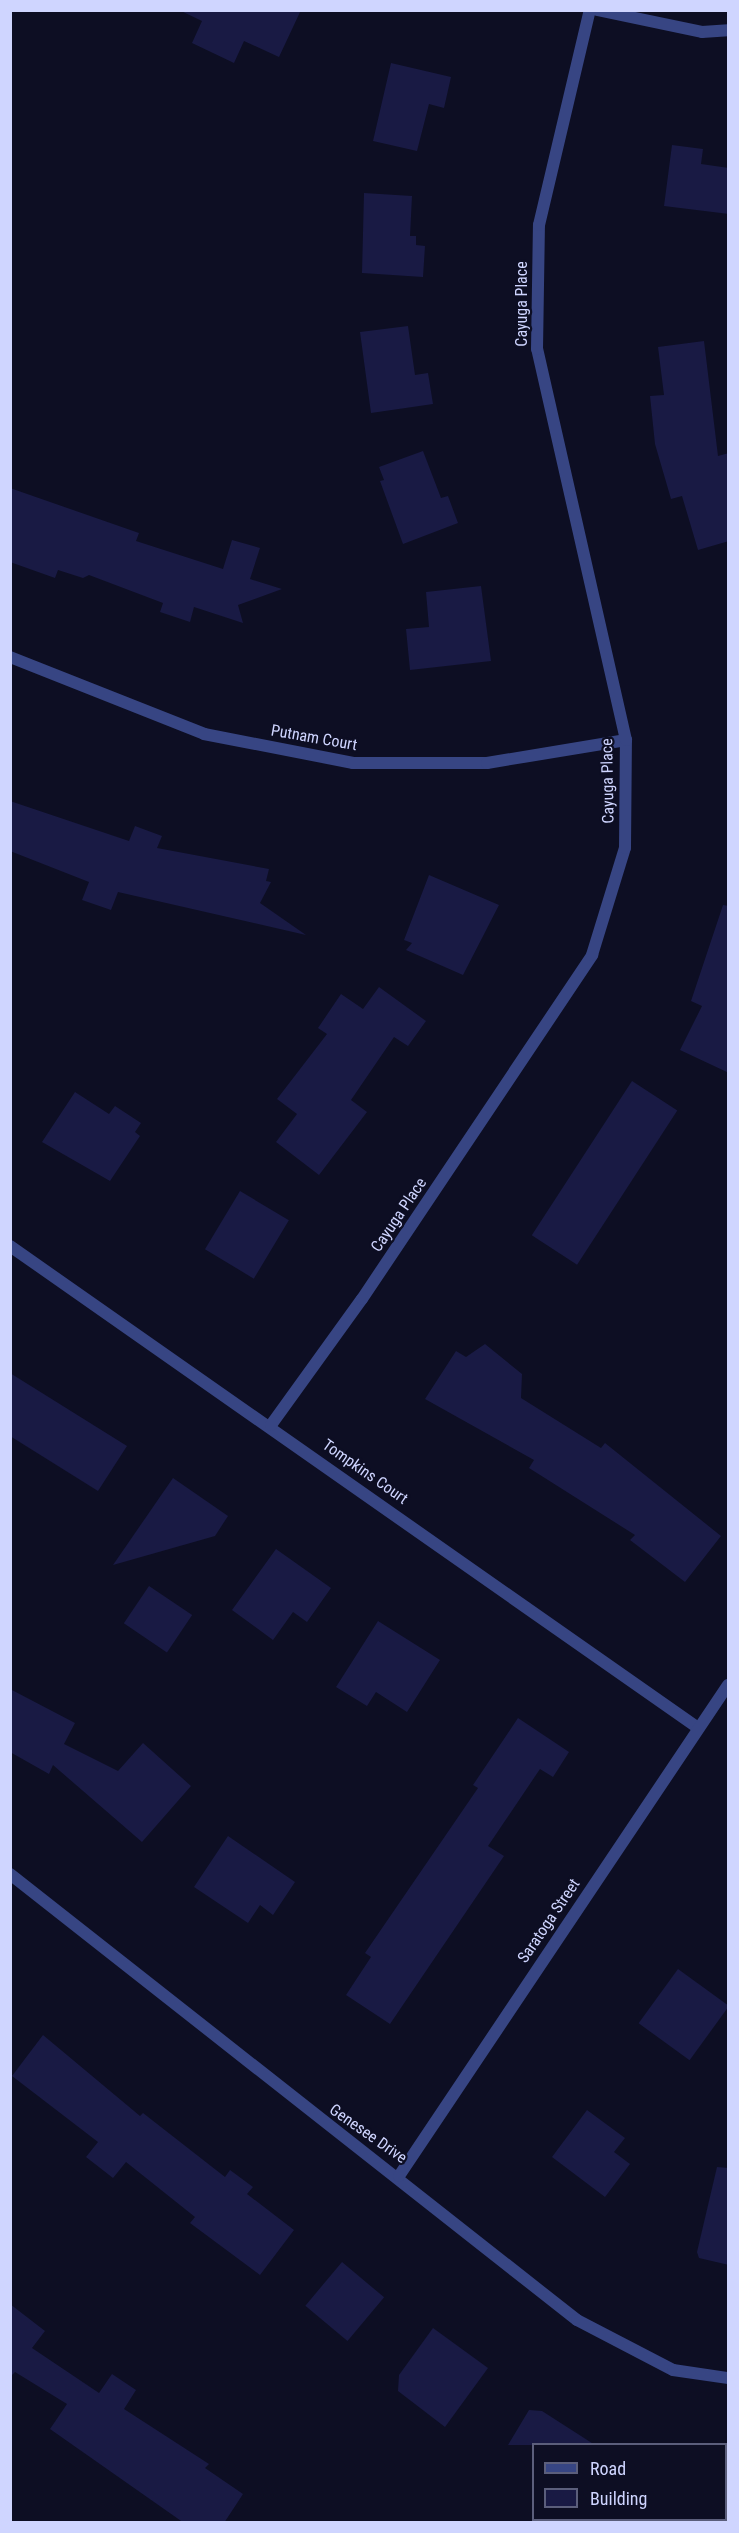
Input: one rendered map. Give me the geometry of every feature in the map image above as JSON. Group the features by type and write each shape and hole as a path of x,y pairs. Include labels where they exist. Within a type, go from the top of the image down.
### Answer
{"street":[{"name":"Cayuga Place","path":"271,1425 362,1299 592,955 625,848 626,740 537,349 539,225 590,10"},
{"path":"597,10 702,32 729,30"},
{"name":"Putnam Court","path":"10,657 204,734 353,763 487,763 626,740"},
{"name":"Tompkins Court","path":"10,1246 67,1282 167,1359 271,1425 698,1728"},
{"name":"Saratoga Street","path":"399,2176 729,1685"},
{"name":"Genesee Drive","path":"10,1874 327,2127 399,2176 578,2320 673,2370 729,2378"}],"building":[{"path":"179,10 301,10 279,57 244,41 234,63 192,43 202,21"},
{"path":"391,63 451,77 444,108 429,104 417,151 373,141"},
{"path":"672,145 703,149 701,164 729,168 729,214 664,206"},
{"path":"364,193 412,196 410,236 416,236 416,245 425,246 423,277 362,273"},
{"path":"408,326 415,375 428,373 433,404 371,413 360,332"},
{"path":"704,341 718,456 729,453 729,541 698,550 682,496 671,499 655,444 650,396 664,395 658,347"},
{"path":"423,451 441,498 448,496 458,523 403,544 380,481 384,480 379,467"},
{"path":"10,488 139,533 136,541 223,569 232,540 260,548 250,579 282,589 238,605 243,623 194,607 190,622 160,612 163,603 89,575 83,578 58,570 55,578 10,562"},
{"path":"481,586 491,661 410,670 406,629 429,627 426,592"},
{"path":"10,801 129,841 135,826 162,836 157,848 269,869 266,881 271,882 260,903 306,935 118,892 111,910 82,900 89,882 10,851"},
{"path":"429,875 499,905 463,975 406,950 412,943 404,940"},
{"path":"723,905 729,906 729,1073 680,1050 702,1006 691,1001"},
{"path":"379,987 426,1021 408,1046 394,1037 351,1100 367,1112 319,1175 276,1142 297,1114 277,1099 327,1034 318,1028 341,994 363,1009"},
{"path":"632,1081 677,1110 577,1265 532,1235"},
{"path":"75,1092 109,1114 115,1106 141,1123 135,1132 140,1136 110,1181 42,1142"},
{"path":"240,1191 289,1220 254,1279 205,1249"},
{"path":"485,1344 522,1374 521,1398 601,1448 605,1443 721,1536 685,1582 630,1540 635,1535 529,1468 534,1460 425,1399 456,1351 466,1357"},
{"path":"10,1373 127,1446 98,1491 10,1436"},
{"path":"173,1478 228,1516 215,1536 113,1565"},
{"path":"276,1549 331,1588 307,1622 293,1612 273,1640 232,1610"},
{"path":"149,1586 192,1615 167,1652 124,1623"},
{"path":"378,1621 440,1660 407,1712 376,1692 367,1706 336,1687"},
{"path":"10,1689 75,1723 64,1744 118,1771 143,1743 191,1786 142,1842 53,1765 49,1774 10,1752"},
{"path":"518,1718 569,1752 553,1777 540,1769 488,1846 504,1856 390,2024 346,1995 371,1957 365,1953 478,1788 473,1785"},
{"path":"228,1836 295,1882 273,1915 260,1905 248,1923 194,1887"},
{"path":"678,1969 728,2005 690,2060 639,2023"},
{"path":"43,2035 140,2116 143,2113 225,2177 230,2170 253,2187 247,2194 294,2230 260,2275 190,2223 195,2217 126,2162 113,2178 86,2157 98,2142 12,2076"},
{"path":"587,2110 625,2138 614,2152 630,2164 605,2197 552,2157"},
{"path":"717,2167 729,2168 729,2265 699,2258 697,2252"},
{"path":"342,2262 384,2297 347,2341 305,2306"},
{"path":"10,2304 45,2331 32,2348 99,2393 112,2374 136,2390 124,2409 209,2464 205,2468 243,2494 224,2523 184,2523 50,2429 67,2404 15,2372 10,2377"},
{"path":"433,2328 488,2368 445,2427 398,2391 399,2375"},
{"path":"529,2410 542,2411 592,2443 532,2443 532,2445 508,2445"}]}
